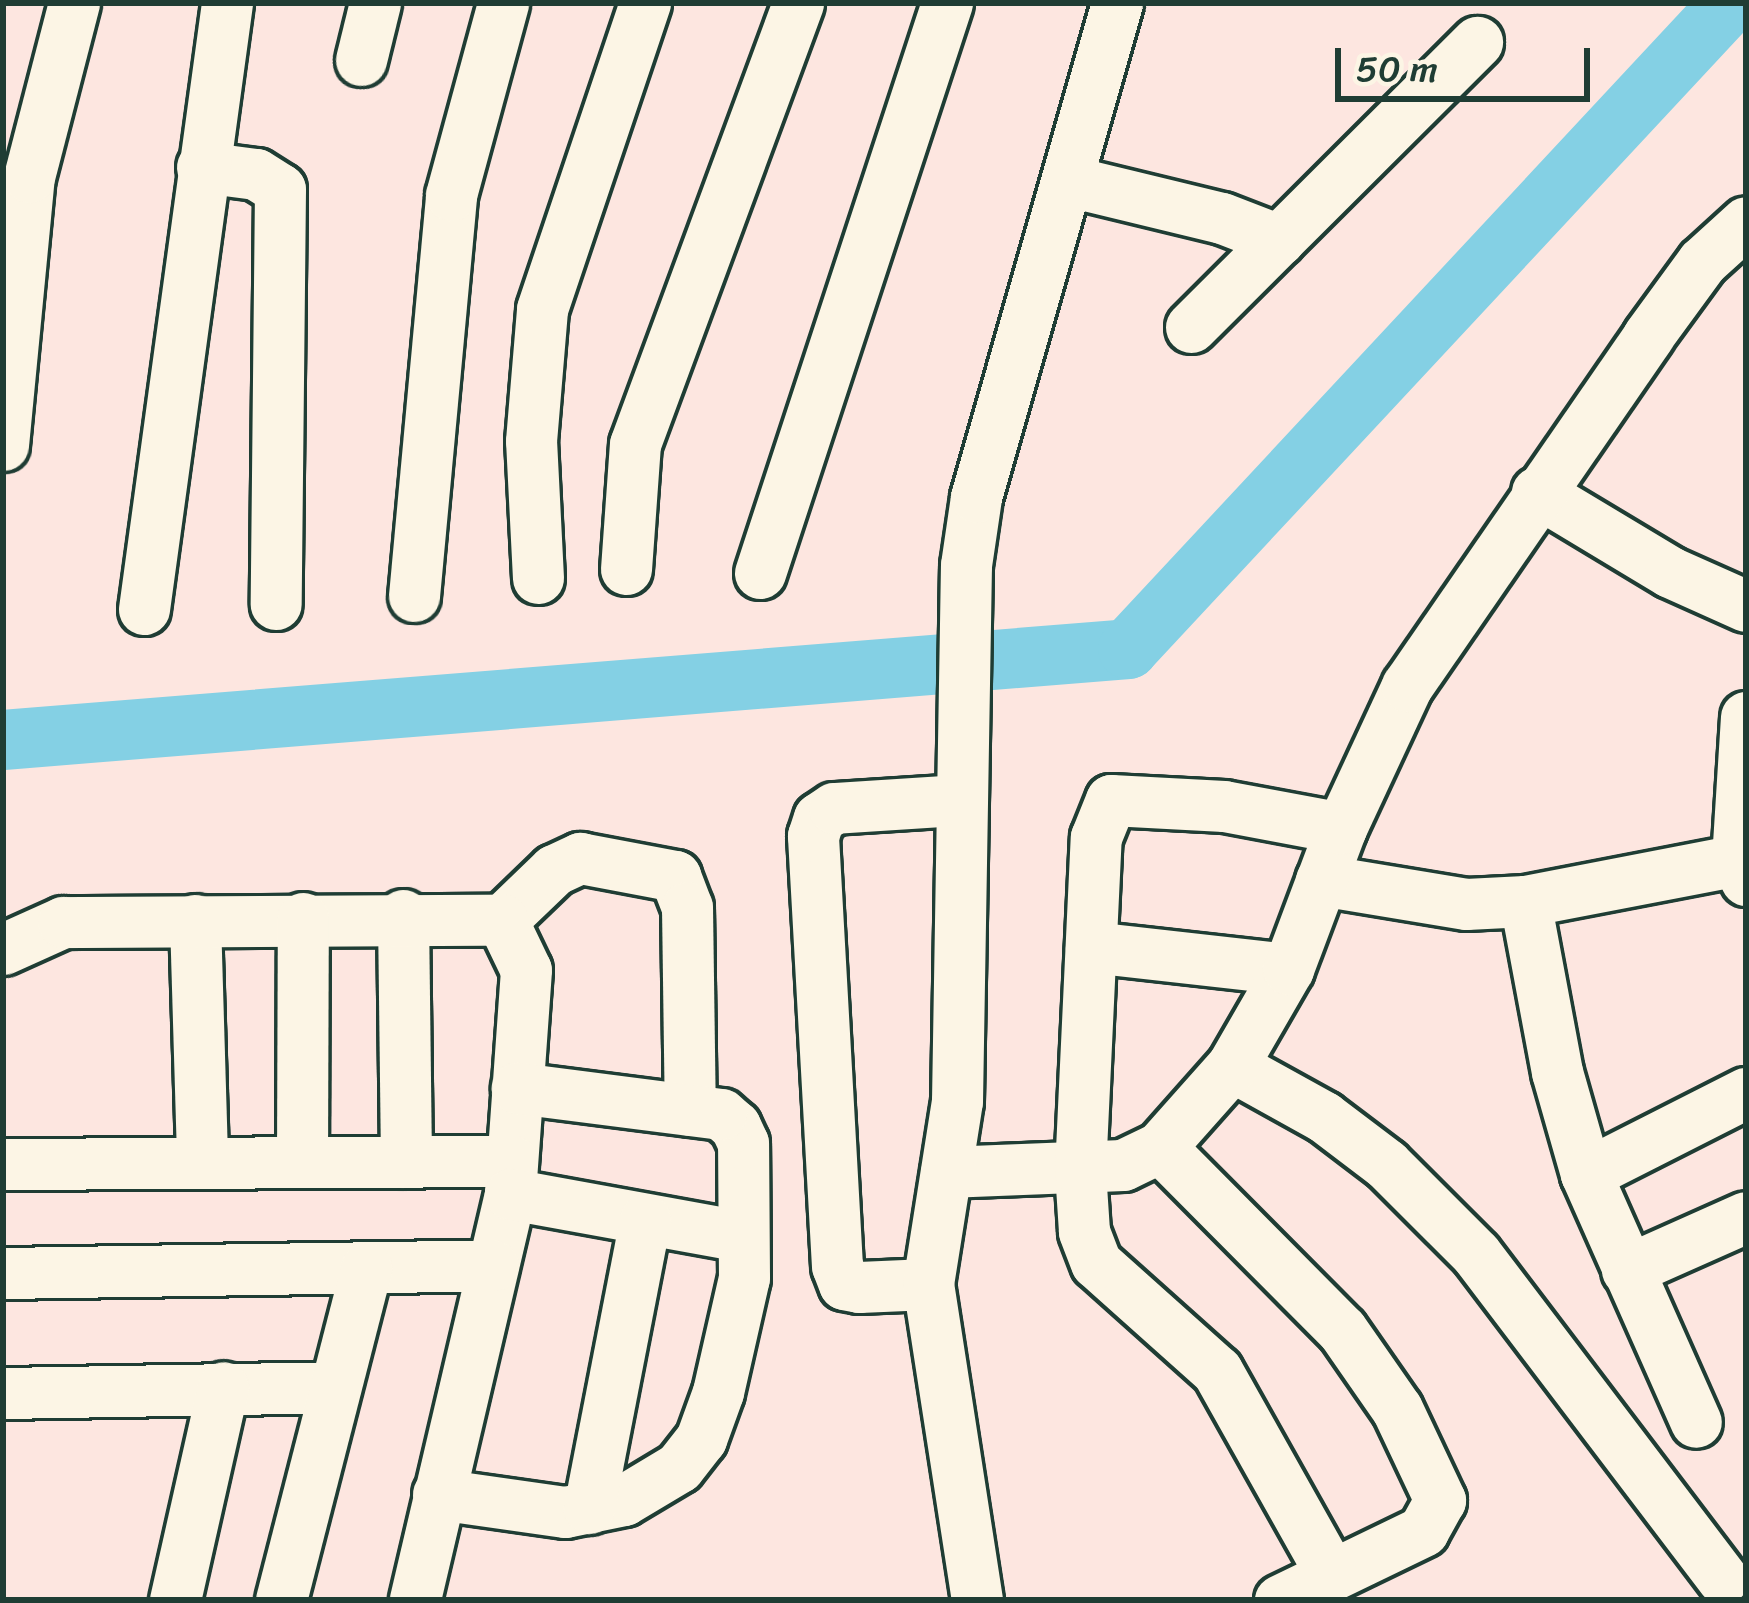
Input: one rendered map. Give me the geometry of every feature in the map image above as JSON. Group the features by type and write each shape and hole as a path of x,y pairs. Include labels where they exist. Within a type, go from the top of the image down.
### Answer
{"street":[{"path":"3,445 29,177 74,3"},
{"path":"144,609 227,3"},
{"path":"361,60 376,3"},
{"path":"414,596 451,195 503,3"},
{"path":"538,578 531,441 542,309 645,3"},
{"path":"626,568 634,444 798,3"},
{"path":"760,573 947,3"},
{"path":"977,1600 928,1284 957,1101 958,775 967,565 976,497 1118,3"},
{"path":"1191,327 1477,42"},
{"path":"202,167 256,174 280,189 276,604"},
{"path":"1069,181 1222,218 1279,240"},
{"path":"946,1172 1080,1172 1160,1147 1232,1066 1288,969 1341,828 1407,686 1537,491 1702,262 1746,222"},
{"path":"1537,491 1670,572 1746,606"},
{"path":"1322,880 1466,904 1525,901 1742,870 1746,718"},
{"path":"928,1284 859,1287 844,1284 837,1267 813,836 819,818 834,808 958,775"},
{"path":"1330,1574 1217,1371 1096,1264 1084,1231 1080,1172 1096,837 1111,800 1224,806 1341,828"},
{"path":"3,949 63,922 403,914 502,920 554,870 580,858 675,876 688,907 690,1110"},
{"path":"1525,901 1557,1072 1586,1174 1696,1423"},
{"path":"403,914 406,1162"},
{"path":"302,1162 303,918"},
{"path":"195,920 202,1162"},
{"path":"415,1600 511,1178 526,970 502,920"},
{"path":"1091,947 1288,969"},
{"path":"1232,1066 1370,1152 1476,1254 1721,1584"},
{"path":"438,1494 565,1512 624,1501 679,1467 700,1439 744,1278 743,1143 721,1114 517,1088"},
{"path":"1586,1174 1746,1093"},
{"path":"1160,1147 1342,1330 1432,1476 1437,1517 1423,1532 1280,1600"},
{"path":"3,1164 406,1162 511,1178 645,1219 742,1236"},
{"path":"1627,1270 1746,1217"},
{"path":"589,1508 645,1219"},
{"path":"3,1273 493,1265"},
{"path":"280,1600 366,1268"},
{"path":"175,1600 223,1387"},
{"path":"3,1393 333,1387"}],"waterway":[{"path":"3,740 1128,649 1730,3"}]}
